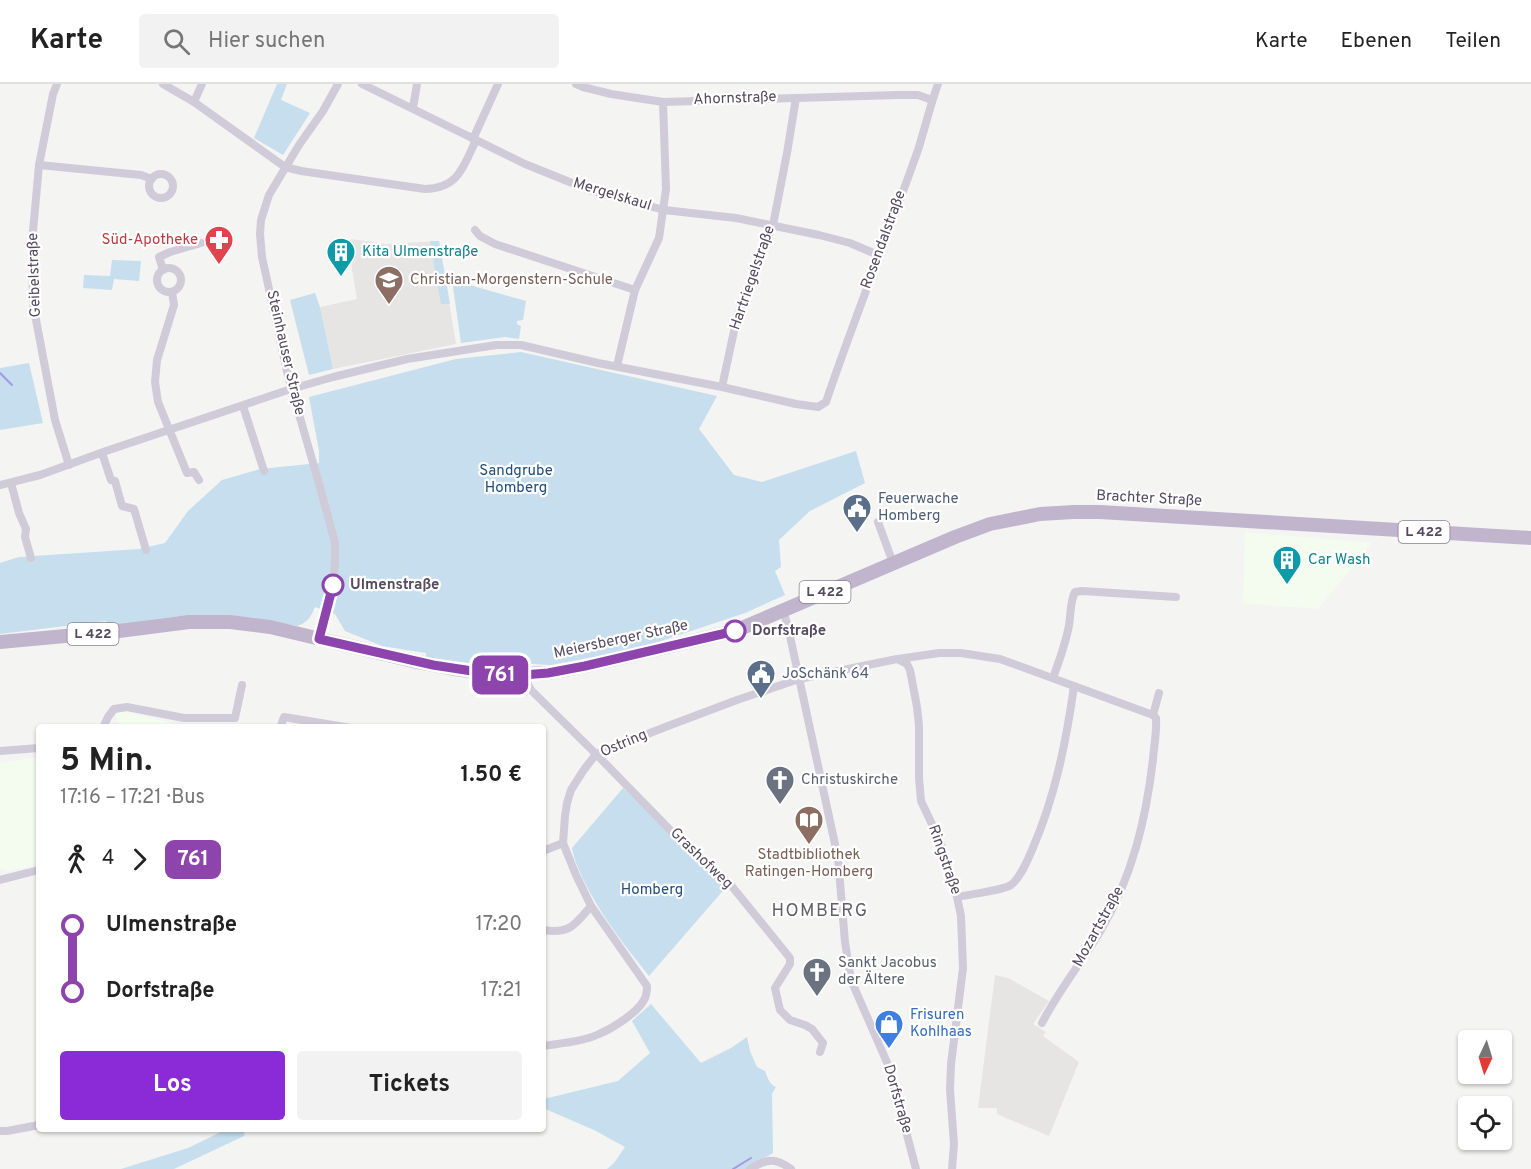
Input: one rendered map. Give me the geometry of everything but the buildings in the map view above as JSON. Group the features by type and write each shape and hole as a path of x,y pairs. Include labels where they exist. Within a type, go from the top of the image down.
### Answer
{"main road":[{"name":"Brachter Straße","path":"783,610 990,524 1057,512 1111,513 1531,538"},
{"name":"Meiersberger Straße","path":"0,642 215,621 252,624 433,665 498,675 523,675 574,669 723,634 783,610"}],"street":[{"name":"Geibelstraße","path":"57,84 39,165 32,242 33,304 55,420 69,465"},
{"path":"163,84 194,102 285,167 425,189 435,189 449,184 458,177 498,84"},
{"path":"194,102 202,84"},
{"name":"Steinhauser Straße","path":"319,639 333,584 334,543 323,496 291,389 262,257 260,234 264,207 269,195 338,84"},
{"name":"Mergelskaul","path":"362,84 525,164 592,191 664,210 773,225 850,243 879,255"},
{"path":"413,108 417,84"},
{"name":"Ahornstraße","path":"576,84 611,94 663,102 918,95 932,100"},
{"name":"Rosendalstraße","path":"722,387 812,407 818,407 826,402 919,148 938,84"},
{"name":"Hartriegelstraße","path":"722,387 737,317 773,225 796,98"},
{"path":"617,366 635,290 659,238 664,210 666,189 663,102"},
{"path":"39,165 118,172 152,179"},
{"path":"476,230 480,236 495,244 635,290"},
{"path":"163,270 159,258 170,252 201,243"},
{"path":"169,268 174,268 180,273 182,281 180,286 172,292 165,291 158,285 158,277 163,270 169,268"},
{"path":"172,292 174,305 157,360 155,381 158,402 187,473 194,471 199,480"},
{"path":"0,485 40,475 291,389 357,370 407,359 496,345 521,345 722,387"},
{"path":"243,406 264,471"},
{"path":"102,453 111,480 115,481 122,506 134,509 146,550"},
{"path":"11,483 26,529 25,537 31,558"},
{"path":"878,522 893,563"},
{"path":"1053,678 1065,645 1075,592 1176,597"},
{"name":"Dorfstraße","path":"783,610 838,858 845,942 851,980 889,1067 916,1169"},
{"path":"799,679 928,654 961,653 1000,659 1154,716"},
{"name":"Ringstraße","path":"897,659 907,664 910,670 917,708 921,801 940,841 961,916 963,968 950,1090 954,1144 952,1169"},
{"name":"Grashofweg","path":"523,675 531,690 678,838 730,884 790,958 790,964 775,988 780,1010 790,1020 805,1024 812,1029 823,1043 820,1052"},
{"name":"Ostring","path":"546,1046 599,1034 636,1010 647,994 647,986 591,906 563,843 565,816 571,790 583,771 596,754 799,679"},
{"path":"105,724 114,710 127,707 184,718 235,718 242,685"},
{"path":"957,897 1008,886 1018,878 1051,802 1068,730 1074,686"},
{"name":"Mozartstraße","path":"1042,1023 1053,1002 1102,928 1128,875 1146,809 1152,764 1154,716 1159,693"},
{"path":"281,724 284,717 327,724"},
{"path":"0,751 36,748"},
{"path":"546,850 563,843"},
{"path":"0,880 36,871"},
{"path":"546,930 558,932 572,927 591,906"},
{"path":"0,1131 36,1126"},
{"path":"750,1169 767,1160 782,1163 791,1169"}],"shaded area":[{"name":"Christian-Morgenstern-Schule","path":"351,239 386,244 439,241 456,344 333,369 320,307 357,299 349,251"},
{"path":"1245,532 1372,543 1318,609 1243,603"},
{"path":"124,711 176,724 118,724 116,714"},
{"path":"36,757 36,865 5,872 4,869 0,869 0,763"},
{"path":"995,975 1008,978 1049,1001 1033,1024 1046,1032 1043,1036 1079,1062 1049,1136 997,1114 997,1108 978,1108"}],"green space":[{"path":"277,84 287,84 281,100 310,113 283,155 254,138"},
{"path":"430,241 439,241 450,304 441,304"},
{"path":"112,260 141,261 139,281 114,279 112,290 83,288 84,275 110,276"},
{"path":"452,280 526,301 523,320 517,321 517,324 521,326 519,339 505,337 461,343"},
{"path":"315,293 333,369 309,375 290,300"},
{"name":"Sandgrube Homberg","path":"521,352 717,396 699,429 734,475 762,482 856,451 865,483 810,511 779,540 781,567 775,571 785,595 745,613 640,648 551,665 477,661 476,664 426,658 426,653 382,646 345,631 335,614 315,607 308,619 297,626 245,617 201,615 109,626 106,621 0,634 0,563 19,557 139,549 165,543 188,511 222,480 260,469 319,463 309,397 456,359"},
{"path":"29,363 43,423 0,430 0,368"},
{"name":"Homberg","path":"623,788 727,886 649,976 597,905 581,875 572,848"},
{"path":"651,1004 701,1063 747,1037 757,1067 765,1071 770,1083 776,1087 772,1094 773,1153 746,1169 607,1169 625,1147 594,1130 546,1109 546,1098 618,1081 650,1053 632,1021"},
{"path":"221,1132 245,1132 244,1136 174,1169 121,1169 188,1148"}],"waterway":[{"path":"0,373 12,385"},
{"path":"733,1169 751,1158"}],"bus line":[{"name":"761","path":"333,585 319,639 412,662 498,675 562,671 735,631"}],"place":[{"name":"Süd-Apotheke","path":"219,266"},
{"name":"Kita Ulmenstraße","path":"341,278"},
{"name":"Christian-Morgenstern-Schule","path":"389,306"},
{"name":"Feuerwache Homberg","path":"857,534"},
{"name":"Ulmenstraße","path":"333,585"},
{"name":"Car Wash","path":"1287,586"},
{"name":"Dorfstraße","path":"735,631"},
{"name":"JoSchänk 64","path":"761,700"},
{"name":"Christuskirche","path":"780,806"},
{"name":"Stadtbibliothek Ratingen-Homberg","path":"809,846"},
{"name":"Sankt Jacobus der Ältere","path":"817,998"},
{"name":"Frisuren Kohlhaas","path":"889,1050"}],"district":[{"name":"HOMBERG","path":"820,911"}]}
